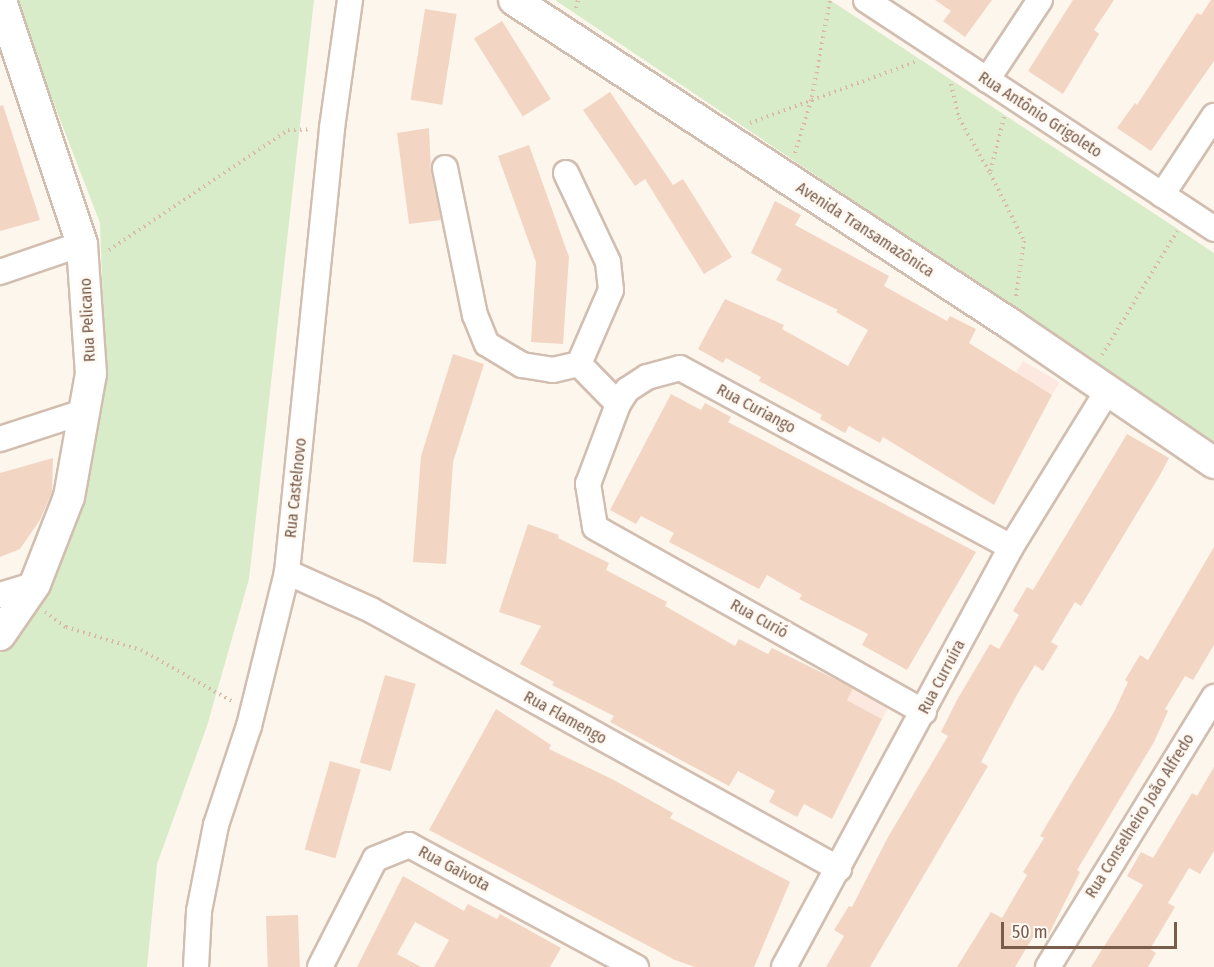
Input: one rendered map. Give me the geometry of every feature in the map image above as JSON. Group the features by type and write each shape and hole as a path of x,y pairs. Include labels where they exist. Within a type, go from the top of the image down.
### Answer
{"street":[{"name":"Rua Pelicano","path":"0,634 69,497 91,374 84,255 1,0"},
{"name":"Rua Castelnovo","path":"196,967 199,911 216,825 252,712 287,572 332,128 350,0"},
{"name":"Avenida Transamazônica","path":"514,0 1012,325 1214,463"},
{"name":"Rua Antônio Grigoleto","path":"866,0 1214,229"},
{"path":"987,80 1040,0"},
{"path":"1162,195 1214,116"},
{"path":"445,168 475,315 487,344 522,365 553,370 579,364"},
{"path":"566,173 608,262 611,290 579,364"},
{"path":"0,272 84,255"},
{"path":"579,364 618,404"},
{"name":"Rua Curiango","path":"595,527 588,484 618,404 627,390 646,377 680,369 1011,547"},
{"name":"Rua Curruíra","path":"784,967 839,870 1098,384"},
{"path":"0,440 83,412"},
{"name":"Rua Curió","path":"595,527 924,712"},
{"name":"Rua Flamengo","path":"287,572 371,610 839,870"},
{"name":"Rua Conselheiro João Alfredo","path":"1048,967 1214,697"},
{"name":"Rua Gaivota","path":"320,965 375,859 409,844 636,967"}],"path":[{"path":"787,179 812,97 830,0"},
{"path":"722,135 812,97 945,51 959,118 1024,241 1012,325"},
{"path":"990,173 1009,96"},
{"path":"84,255 288,130 332,128"},
{"path":"1098,384 1188,212"},
{"path":"20,592 66,627 141,650 252,712"}],"shaded area":[{"path":"1023,361 1059,382 1052,395 1016,374"},
{"path":"854,687 888,708 882,719 846,699"}],"green space":[{"path":"14,0 314,0 249,579 207,726 157,864 147,967 0,967 0,653 30,620 85,487 104,333 100,223"},
{"path":"555,0 830,0 1214,253 1214,443"}],"building":[{"path":"935,0 992,0 965,37 943,21 951,11"},
{"path":"1073,0 1114,0 1094,30 1099,34 1063,94 1028,71"},
{"path":"1211,0 1214,0 1214,61 1151,151 1117,128 1135,103 1137,105 1197,13 1201,15"},
{"path":"425,9 457,14 442,105 411,100"},
{"path":"502,21 551,99 523,117 474,38"},
{"path":"610,92 673,185 683,179 732,257 704,274 645,179 635,186 583,110"},
{"path":"3,105 40,220 0,231 0,106"},
{"path":"429,128 431,171 441,220 409,224 397,133"},
{"path":"529,145 569,257 563,344 531,342 536,262 498,156"},
{"path":"775,201 801,215 795,225 889,276 884,286 947,321 950,316 976,329 969,343 1052,395 994,505 883,437 880,443 849,426 845,433 820,419 822,415 759,381 761,377 726,358 723,363 698,349 725,299 784,325 782,329 848,366 868,330 836,312 838,310 776,280 782,269 751,253"},
{"path":"453,354 484,364 453,462 446,564 413,562 421,456"},
{"path":"671,394 701,410 705,403 731,417 728,422 976,552 907,670 862,645 868,634 799,599 802,595 767,575 759,589 669,542 674,533 641,516 636,524 610,510"},
{"path":"1127,434 1169,458 1160,475 1081,606 1075,602 1051,642 1058,646 1043,671 1035,665 1018,693 981,762 988,766 870,967 826,967 844,936 834,930 849,906 852,907 888,837 948,736 941,732 957,700 990,644 999,649 1019,615 1013,611 1027,587 1033,590"},
{"path":"53,458 52,492 40,520 20,549 0,557 0,473"},
{"path":"528,524 559,535 558,538 609,563 606,570 667,602 665,606 735,646 739,639 768,654 772,648 853,688 847,700 882,719 832,819 804,804 797,817 769,802 775,791 738,771 729,786 610,722 614,716 552,685 554,682 520,664 541,626 499,612"},
{"path":"1214,547 1214,645 1193,680 1185,676 1165,709 1168,711 1154,742 1077,870 1080,872 1047,938 1036,932 1015,967 957,967 991,912 1002,918 1027,875 1023,872 1044,838 1040,836 1114,712 1128,682 1125,680 1140,655 1148,660"},
{"path":"385,675 416,684 391,771 360,762"},
{"path":"496,709 551,745 549,749 612,779 673,813 670,818 790,882 754,967 695,967 675,960 429,830"},
{"path":"330,761 361,770 335,858 305,849"},
{"path":"1214,767 1214,851 1200,874 1189,868 1168,903 1175,907 1150,949 1156,953 1148,967 1091,967 1143,885 1127,876 1141,852 1153,858 1192,793 1197,796"},
{"path":"403,876 464,911 468,904 497,919 500,914 561,948 550,967 434,967 449,940 415,922 397,954 421,967 357,967"},
{"path":"298,915 300,967 268,967 266,916"}]}
